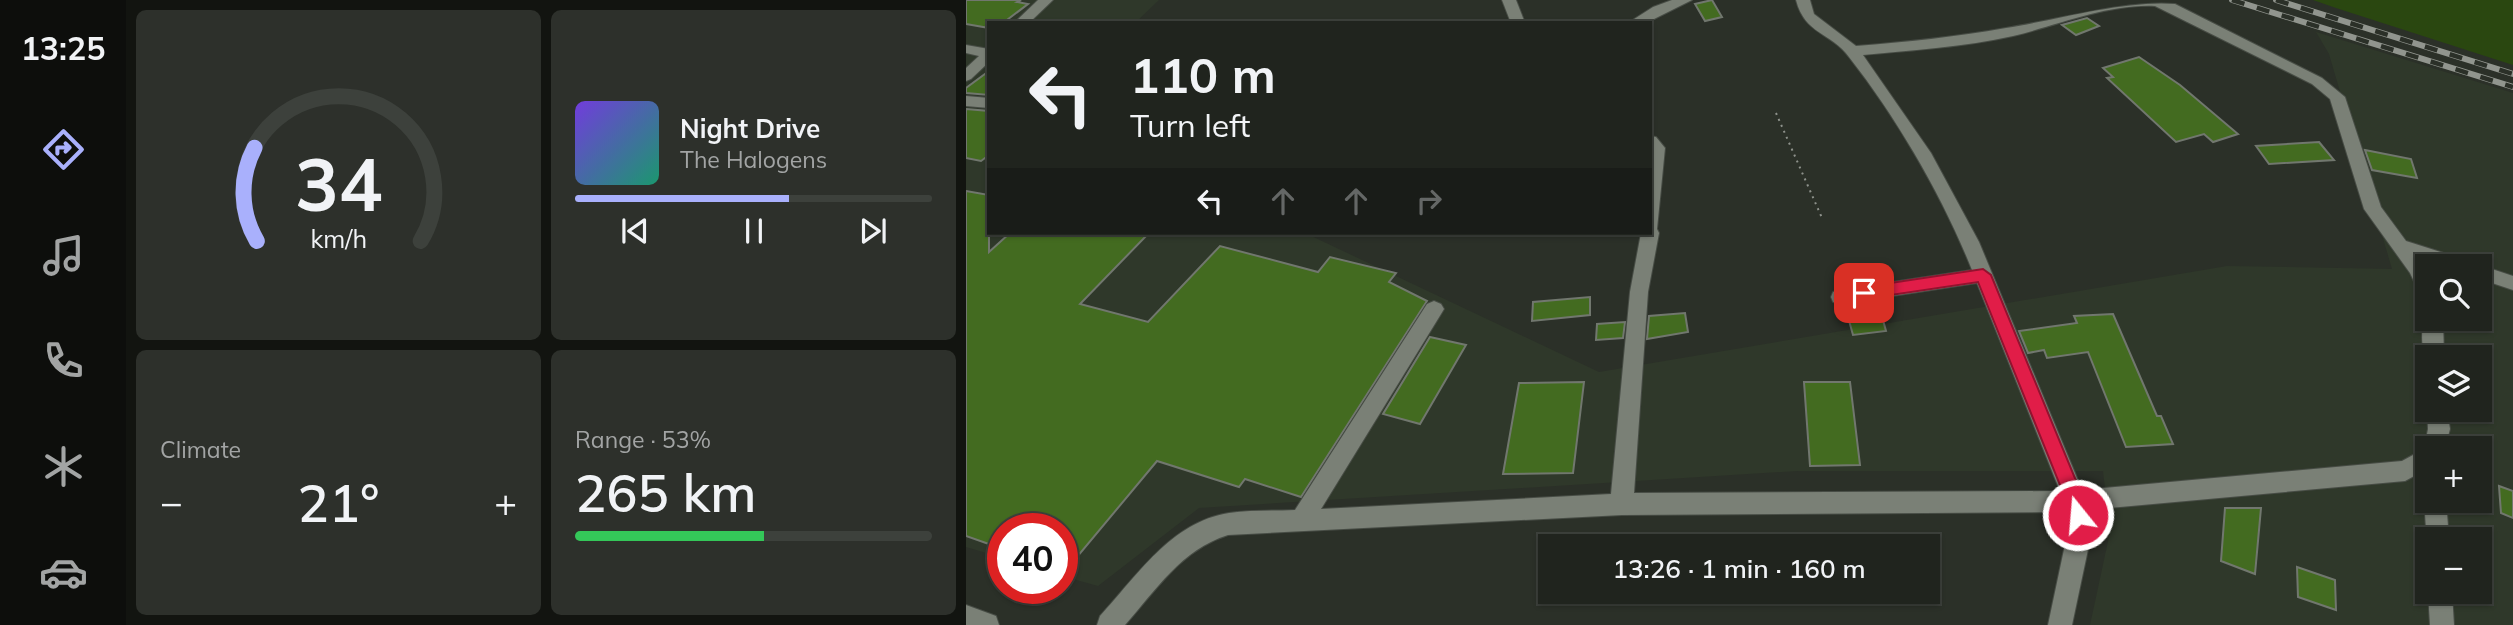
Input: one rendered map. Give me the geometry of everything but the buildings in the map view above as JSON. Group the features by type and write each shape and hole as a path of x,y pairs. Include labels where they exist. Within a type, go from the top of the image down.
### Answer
{"street":[{"path":"1023,21 1045,0"},
{"path":"1510,0 1517,21"},
{"path":"1638,21 1658,9 1685,0"},
{"path":"1803,0 1807,15 1853,51 1925,157 1964,230 1983,275 2075,500 2078,540 2060,625"},
{"path":"1853,51 1924,45 2010,32 2060,21 2117,1 2146,0 2171,7 2327,87 2337,97 2373,209 2402,246 2415,268"},
{"path":"966,76 987,56"},
{"path":"966,101 987,103"},
{"path":"1652,143 1657,148 1652,204"},
{"path":"1622,504 1634,346 1650,235"},
{"path":"2402,246 2426,254"},
{"path":"1840,297 1983,275"},
{"path":"2492,276 2513,283"},
{"path":"1301,520 1434,309"},
{"path":"1108,625 1178,547 1202,532 1228,524 1622,504 2075,500 2405,471 2415,465"},
{"path":"2441,604 2442,625"}],"lane":[{"path":"966,49 987,54"}],"path":[{"path":"1776,113 1822,218"}],"shaded area":[{"path":"966,0 1159,0 1137,21 987,21 987,235 1309,235 1599,372 2227,266 2392,269 2329,54 2316,32 2513,93 2513,625 2090,625 2110,532 2103,471 1798,471 1199,508 1098,586 1078,580 1078,513 987,513 987,553 966,547"}],"green space":[{"path":"2313,0 2513,0 2513,65 2336,8"}],"railway":[{"path":"2232,0 2513,87"},
{"path":"2276,0 2513,74"}],"route":[{"path":"1864,293 1983,275 2075,500 2078,515"}]}
